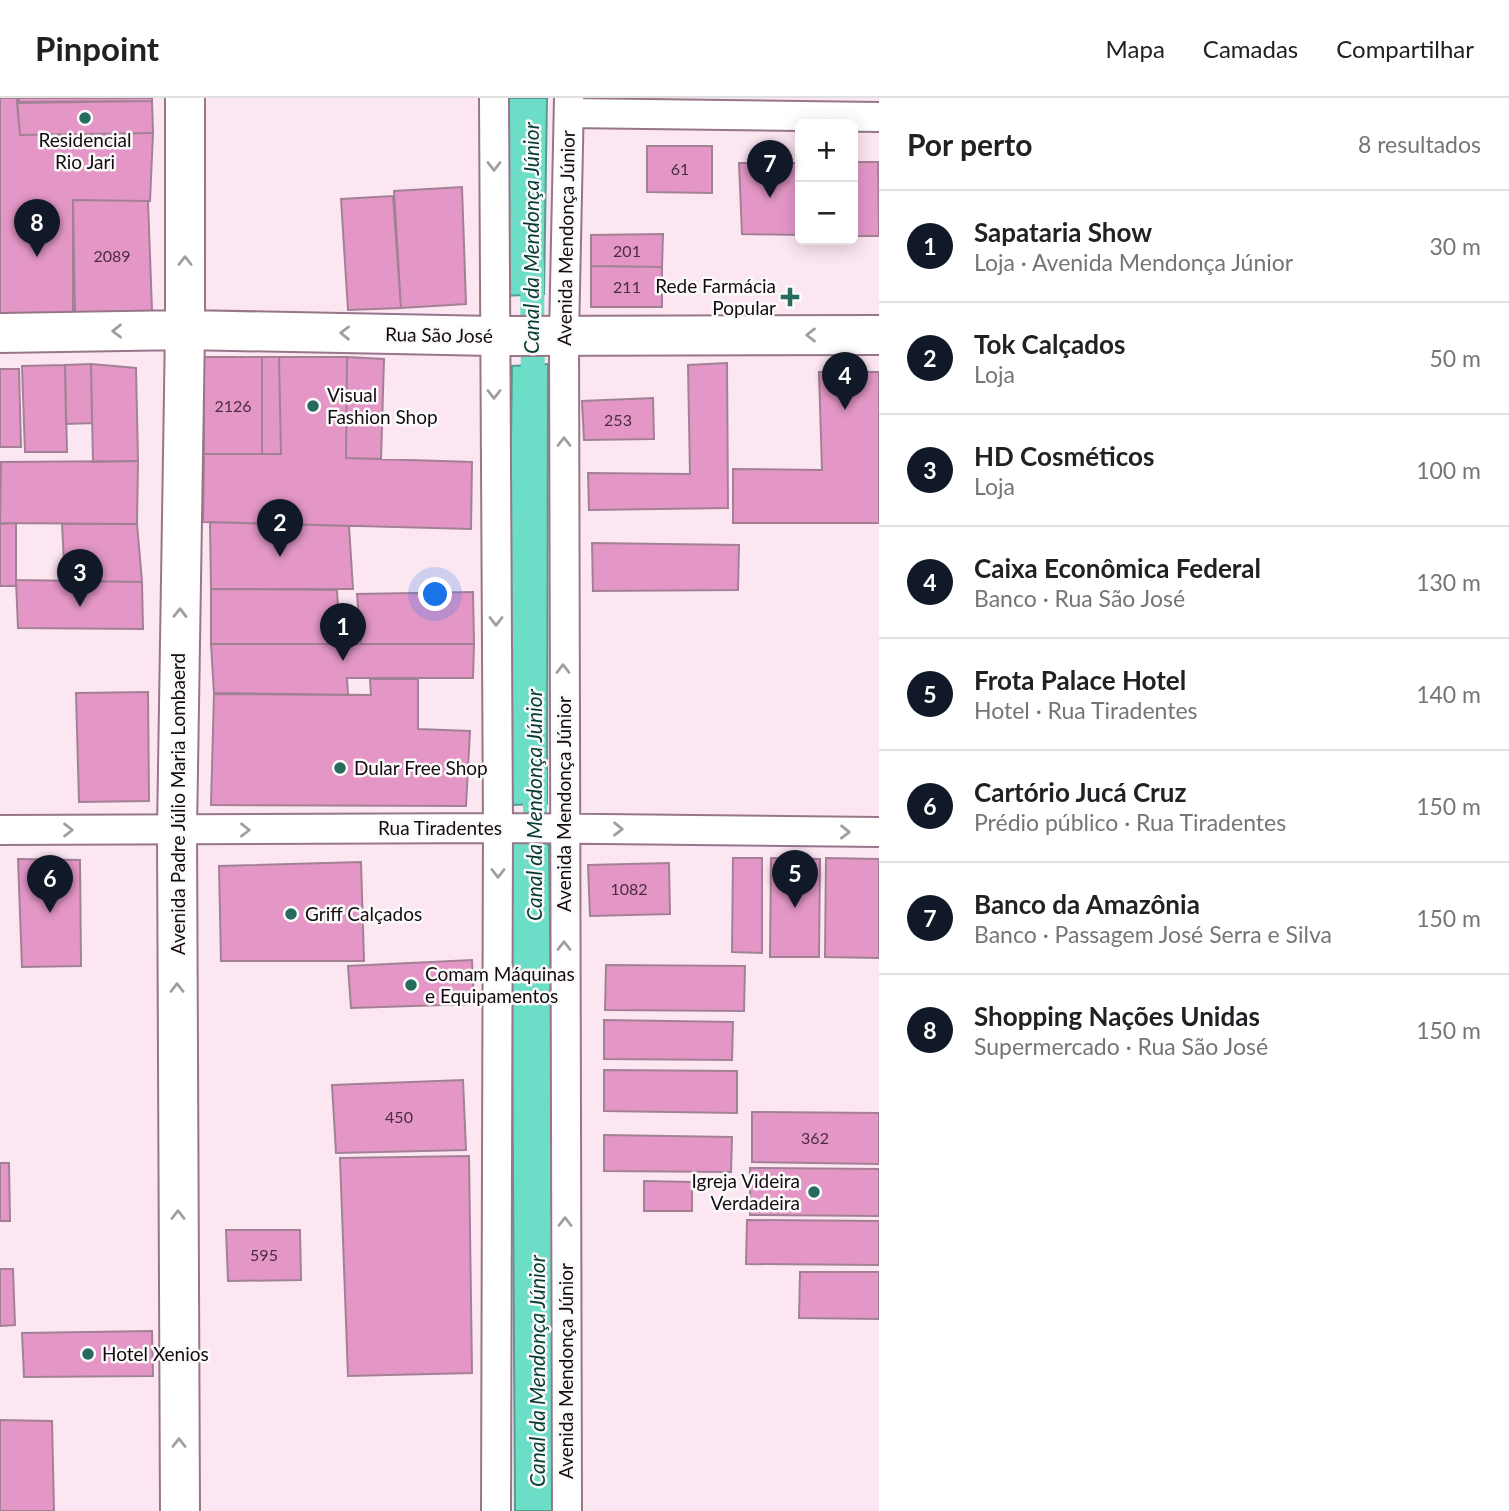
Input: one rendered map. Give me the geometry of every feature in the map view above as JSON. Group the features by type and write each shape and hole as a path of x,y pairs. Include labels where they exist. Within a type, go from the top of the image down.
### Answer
{"main road":[{"name":"Avenida Padre Júlio Maria Lombaerd","path":"180,1511 177,831 186,98"},
{"name":"Rua São José","path":"0,333 185,330 528,336 879,335"}],"street":[{"name":"Avenida Mendonça Júnior","path":"494,98 528,336 556,828 567,1511"},
{"name":"Avenida Mendonça Júnior","path":"496,1511 504,828 528,336 569,106"},
{"path":"569,106 879,117"},
{"name":"Rua Tiradentes","path":"0,830 556,828 879,832"}],"water":[{"path":"507,98 547,98 544,294 504,296"},
{"path":"548,364 547,804 506,805 512,366"},
{"path":"511,842 549,845 556,1440 560,1511 515,1511"}],"building":[{"path":"0,98 17,98 20,135 153,133 150,201 73,200 75,314 0,314"},
{"path":"19,98 152,98 152,101 19,102"},
{"name":"Residencial Rio Jari","path":"152,101 153,133 20,135 17,103"},
{"path":"647,146 712,146 712,193 647,192"},
{"path":"858,162 878,162 879,236 858,236"},
{"path":"739,163 795,163 795,235 742,234"},
{"path":"462,187 466,304 401,308 394,191"},
{"path":"393,196 401,308 348,310 341,199"},
{"path":"73,200 148,201 152,311 73,314"},
{"path":"663,234 662,267 591,266 591,235"},
{"path":"591,266 662,267 662,307 591,307"},
{"path":"204,357 262,357 262,454 204,454"},
{"path":"262,357 279,357 281,454 262,454"},
{"name":"Visual Fashion Shop","path":"279,357 347,357 346,458 472,462 471,529 203,522 204,454 281,454"},
{"path":"347,357 384,359 381,459 346,458"},
{"path":"727,363 728,508 589,510 588,473 690,474 688,365"},
{"path":"91,364 92,423 66,424 65,365"},
{"path":"91,364 136,368 138,461 93,462"},
{"path":"65,365 67,452 25,452 22,366"},
{"path":"0,369 19,369 21,447 0,447"},
{"path":"819,372 879,372 879,523 733,523 733,469 822,470"},
{"path":"653,398 654,439 584,440 582,401"},
{"path":"138,461 137,524 0,523 1,462"},
{"path":"210,522 349,526 353,589 211,589"},
{"path":"16,523 16,586 0,586 0,524"},
{"path":"62,524 137,524 142,582 65,581"},
{"path":"592,543 739,545 738,590 593,591"},
{"path":"16,580 142,582 143,629 18,628"},
{"path":"211,589 337,590 340,644 211,644"},
{"path":"473,592 474,644 361,644 357,594"},
{"path":"211,644 474,644 473,678 347,678 348,695 214,694"},
{"name":"Dular Free Shop","path":"370,679 418,679 418,729 470,731 466,806 211,805 214,693 371,695"},
{"path":"148,692 149,801 79,802 76,693"},
{"path":"733,858 762,858 762,953 732,952"},
{"path":"771,858 820,859 819,957 770,957"},
{"path":"826,858 879,859 879,958 825,957"},
{"path":"18,859 80,860 81,966 22,967"},
{"name":"Griff Calçados","path":"361,862 364,961 221,961 219,866"},
{"path":"669,863 670,914 590,916 588,865"},
{"name":"Comam Máquinas e Equipamentos","path":"472,960 474,1004 351,1008 348,966"},
{"path":"606,965 745,966 744,1011 605,1010"},
{"path":"604,1020 733,1022 732,1060 604,1059"},
{"path":"604,1070 737,1071 737,1113 604,1111"},
{"path":"463,1080 466,1150 336,1153 332,1085"},
{"path":"752,1112 879,1113 879,1164 752,1162"},
{"path":"604,1135 732,1137 731,1172 604,1171"},
{"path":"469,1156 472,1373 348,1376 340,1158"},
{"path":"0,1163 9,1163 10,1221 0,1221"},
{"name":"Igreja Videira Verdadeira","path":"750,1168 879,1169 879,1216 750,1215"},
{"path":"644,1181 692,1182 692,1211 644,1211"},
{"path":"747,1220 879,1221 879,1265 746,1264"},
{"path":"226,1230 300,1230 301,1280 228,1281"},
{"path":"0,1269 13,1269 15,1325 0,1326"},
{"path":"800,1272 879,1272 879,1319 799,1318"},
{"name":"Hotel Xenios","path":"152,1331 153,1376 24,1377 22,1333"},
{"path":"0,1420 52,1421 54,1511 0,1511"}],"waterway":[{"name":"Canal da Mendonça Júnior","path":"532,262 533,397"},
{"name":"Canal da Mendonça Júnior","path":"535,773 535,877"}],"place":[{"name":"Residencial Rio Jari","path":"85,118"},
{"name":"Banco da Amazônia","path":"770,198"},
{"name":"Shopping Nações Unidas","path":"37,257"},
{"name":"Rede Farmácia Popular","path":"790,297"},
{"name":"Visual Fashion Shop","path":"313,406"},
{"name":"Caixa Econômica Federal","path":"845,410"},
{"name":"Tok Calçados","path":"280,557"},
{"name":"HD Cosméticos","path":"80,607"},
{"name":"Sapataria Show","path":"343,661"},
{"name":"Dular Free Shop","path":"340,768"},
{"name":"Frota Palace Hotel","path":"795,908"},
{"name":"Cartório Jucá Cruz","path":"50,913"},
{"name":"Griff Calçados","path":"291,914"},
{"name":"Comam Máquinas e Equipamentos","path":"411,985"},
{"name":"Igreja Videira Verdadeira","path":"814,1192"},
{"name":"Hotel Xenios","path":"88,1354"}]}
